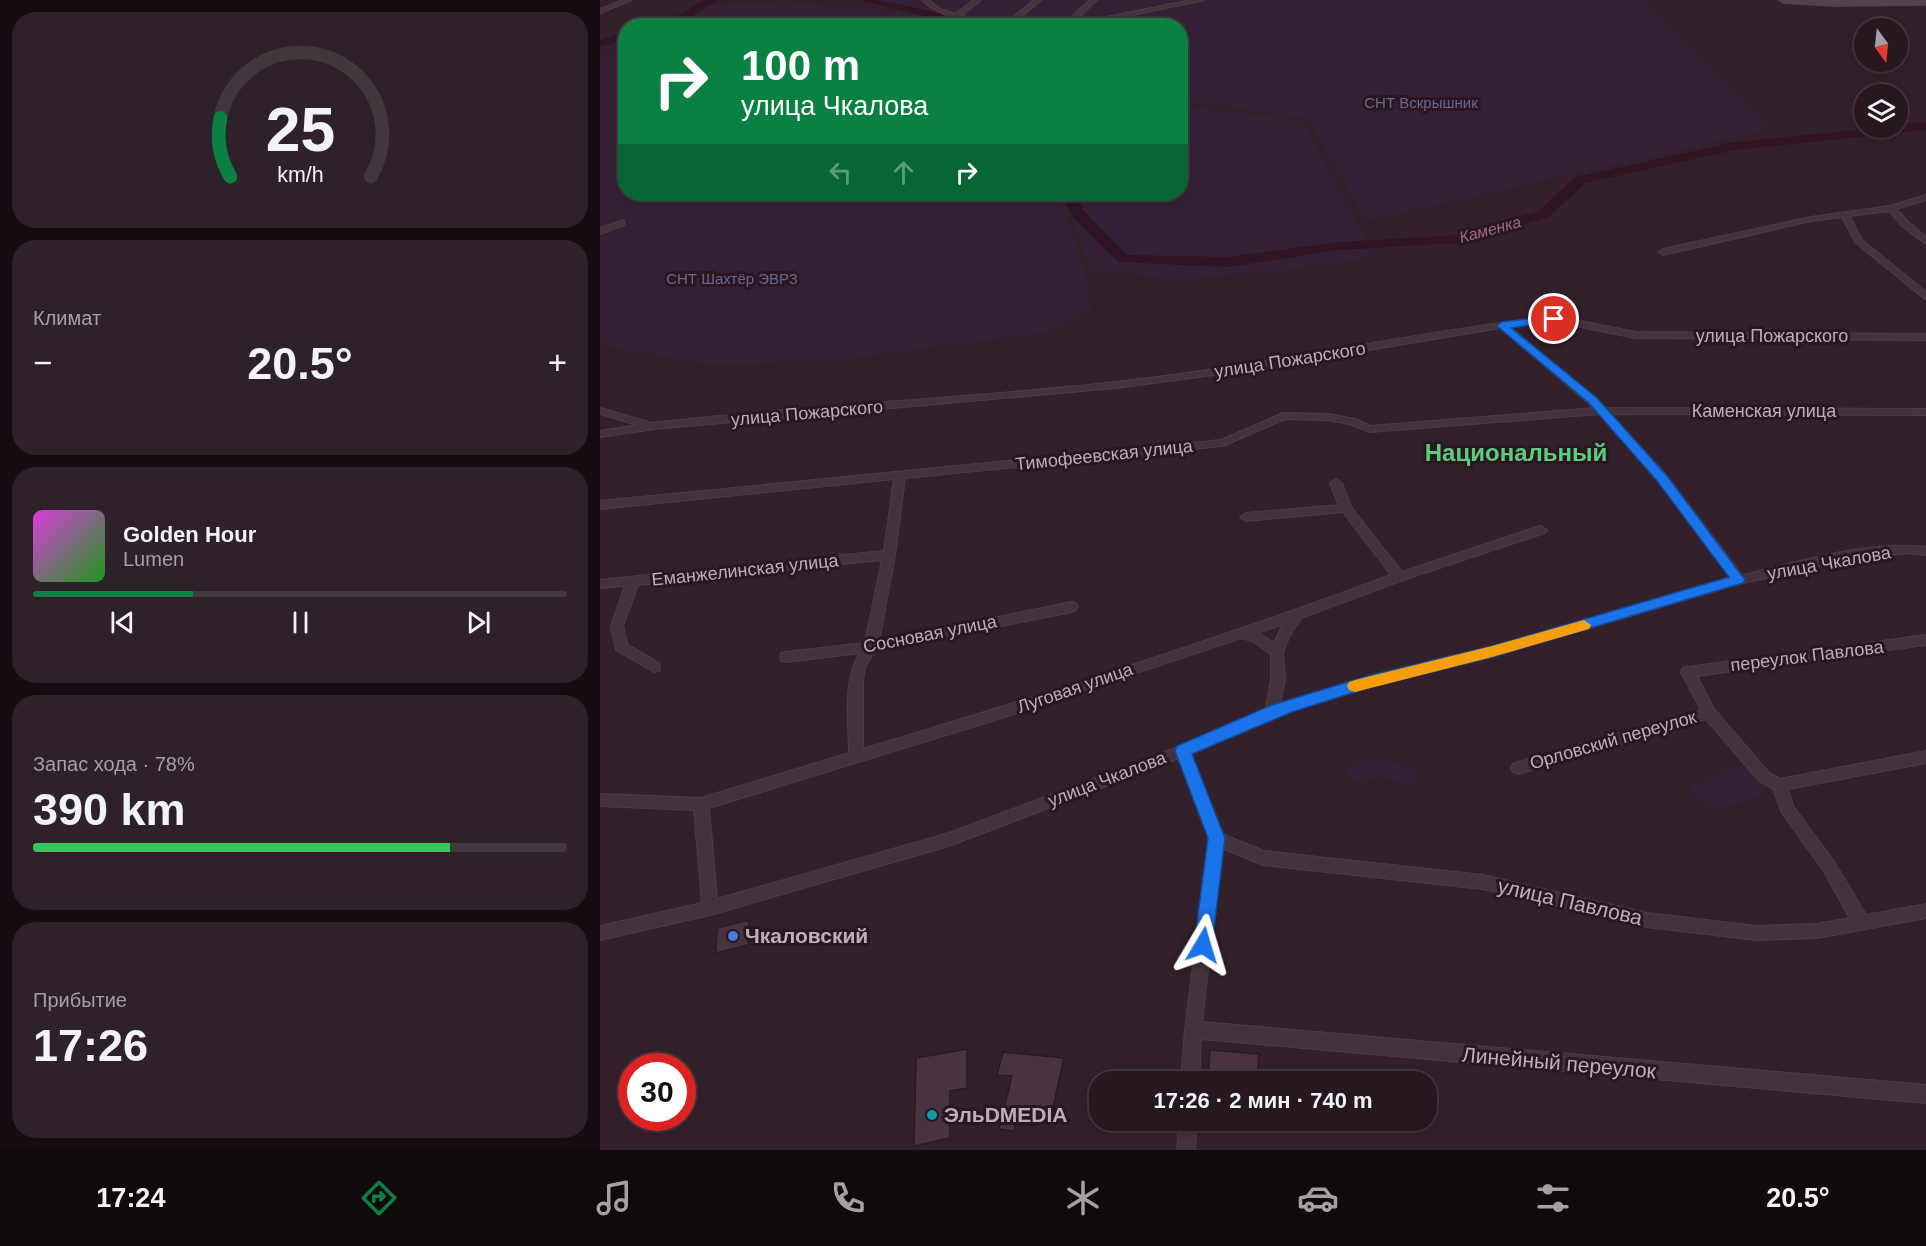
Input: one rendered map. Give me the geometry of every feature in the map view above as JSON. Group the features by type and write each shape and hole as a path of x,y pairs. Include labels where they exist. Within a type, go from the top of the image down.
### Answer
{"main road":[{"path":"1783,0 1834,3 1926,2"}],"street":[{"path":"600,11 629,0"},
{"path":"926,0 938,10 971,18"},
{"path":"956,16 978,0"},
{"path":"1016,18 1038,0"},
{"path":"1075,18 1094,0"},
{"path":"1142,10 1152,0"},
{"path":"1104,18 1201,0"},
{"path":"1663,252 1844,214 1891,208 1926,197"},
{"path":"1891,208 1905,224 1926,241"},
{"path":"1844,214 1859,241 1926,297"},
{"path":"600,231 621,223"},
{"name":"улица Пожарского","path":"600,434 654,426 1116,385 1251,367 1554,319 1636,335 1926,337"},
{"path":"1502,326 1593,401 1663,479 1738,580"},
{"name":"улица Пожарского","path":"600,411 654,426"},
{"name":"Каменская улица","path":"1602,411 1926,412"},
{"name":"Тимофеевская улица","path":"600,505 1223,443 1283,416 1328,417 1351,421 1370,429 1602,411"},
{"path":"856,757 856,681 859,666 871,646 889,555 900,474"},
{"path":"1336,483 1346,508 1399,577"},
{"path":"1246,517 1346,508"},
{"name":"Луговая улица","path":"600,800 701,804 992,716 1297,615 1399,577 1541,530"},
{"name":"улица Чкалова","path":"600,933 710,908 949,839 1183,751 1272,712 1371,681 1492,652 1738,580 1852,555 1909,549 1926,550"},
{"name":"Еманжелинская улица","path":"600,584 889,555"},
{"path":"633,581 616,626 621,647 654,667"},
{"name":"Сосновая улица","path":"786,657 871,646 1072,607"},
{"path":"1272,712 1278,679 1278,652 1284,633 1297,615"},
{"path":"1238,634 1256,637 1278,652"},
{"name":"переулок Павлова","path":"1709,713 1688,672 1926,640"},
{"path":"1709,713 1764,777 1779,785 1926,757"},
{"name":"Орловский переулок","path":"1518,768 1709,713"},
{"path":"1183,751 1216,838 1193,1030 1191,1071"},
{"path":"1779,785 1787,809 1828,865 1862,923"},
{"path":"701,804 710,908"},
{"name":"улица Павлова","path":"1216,838 1263,858 1483,882 1647,920 1756,933 1817,931 1926,911"},
{"name":"Линейный переулок","path":"1193,1030 1926,1094"},
{"path":"1186,1150 1187,1131"}],"green space":[{"name":"СНТ Вскрышник","path":"875,0 1641,0 1772,129 1366,221 1307,118 1188,101 1188,18 687,18 713,5 787,2 931,15"},
{"name":"СНТ Шахтёр ЭВРЗ","path":"618,51 618,201 1061,201 1086,275 1092,310 1048,332 846,359 717,366 600,345 600,60"},
{"path":"1188,106 1303,121 1375,257 1277,271 1177,280 1090,269 1066,201 1188,201"},
{"path":"1356,759 1394,762 1405,766 1421,777 1412,785 1380,777 1361,783 1349,777 1347,764"},
{"path":"1735,764 1750,768 1765,785 1765,791 1736,804 1720,807 1703,806 1690,786"}],"building":[{"name":"Чкаловский","path":"749,920 748,945 716,953 717,928"},
{"name":"ЭльDMEDIA","path":"967,1049 967,1088 950,1091 950,1138 914,1146 916,1058"},
{"path":"1210,1050 1259,1054 1258,1071 1209,1071"},
{"path":"1003,1052 1064,1058 1050,1121 1039,1119 1037,1126 1015,1124 1014,1131 999,1129 1012,1076 997,1075"}],"waterway":[{"path":"680,18 713,0"},
{"name":"Каменка","path":"864,0 943,18"},
{"path":"600,44 618,38"},
{"name":"Каменка","path":"1072,201 1076,212 1123,259 1228,262 1339,246 1459,239 1544,214 1580,180 1735,146 1926,126"}],"slow traffic":[{"path":"1355,686 1492,652 1584,625"}],"place":[{"name":"Чкаловский","path":"733,936"},
{"name":"ЭльDMEDIA","path":"932,1115"}],"district":[{"name":"Национальный","path":"1516,453"}],"route":[{"path":"1203,945 1216,838 1183,751 1292,705 1371,681 1492,652 1738,580 1663,479 1593,401 1502,326 1554,319"}]}
